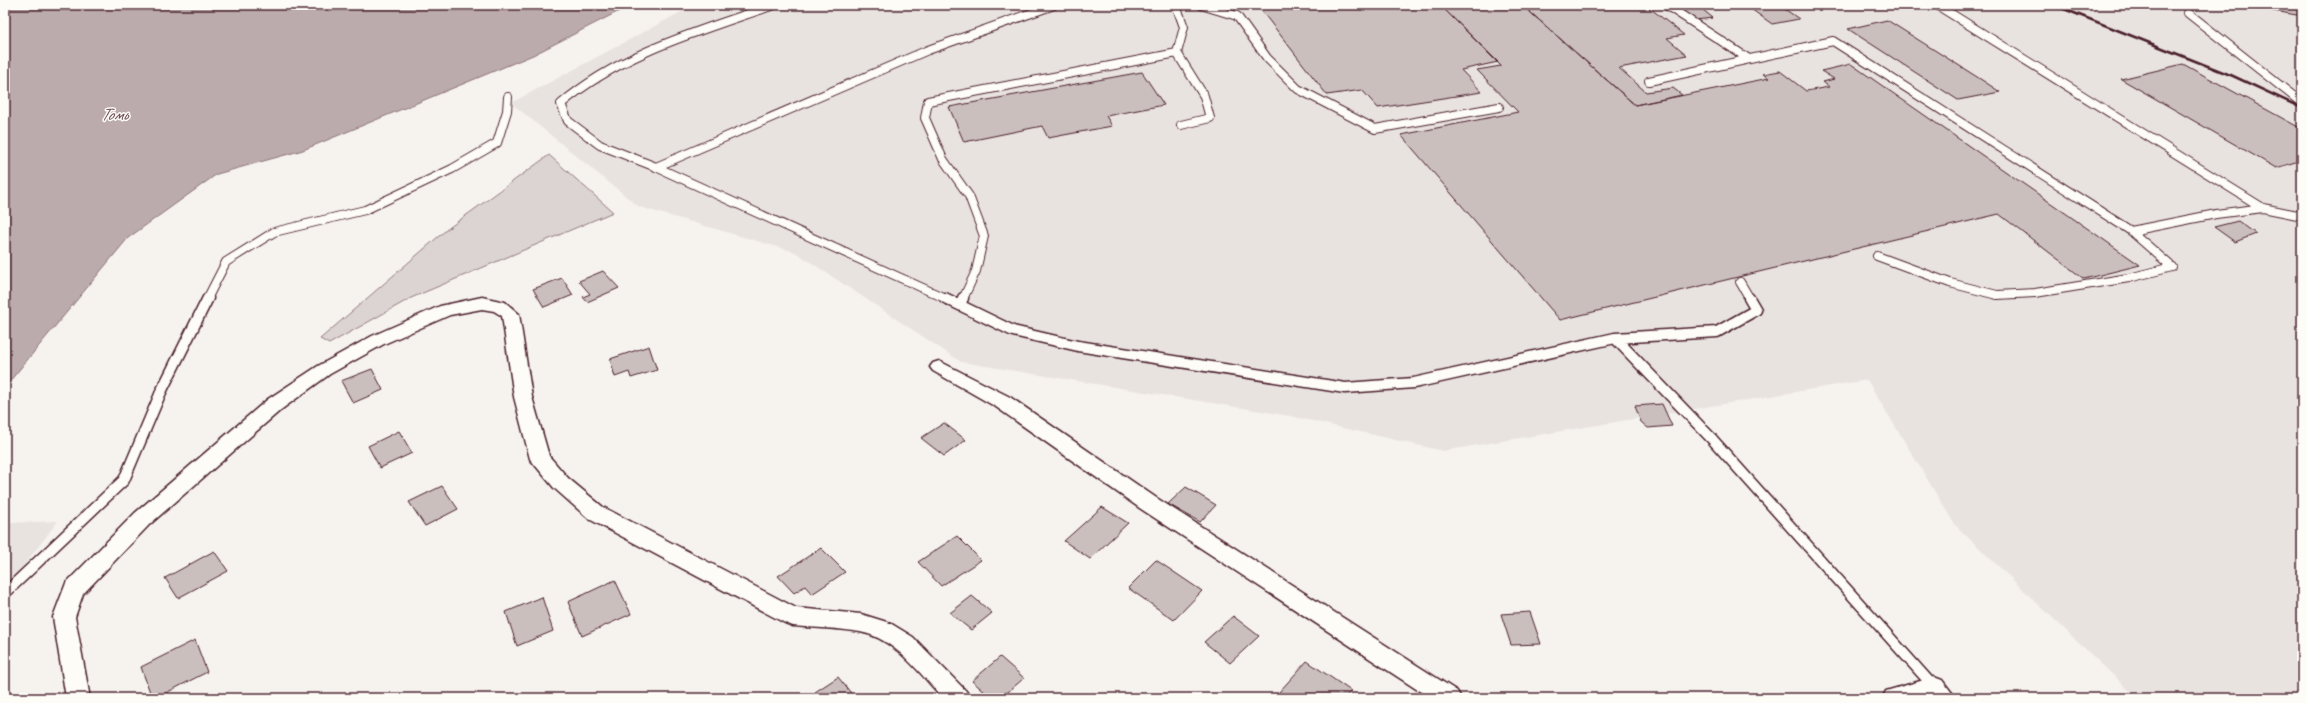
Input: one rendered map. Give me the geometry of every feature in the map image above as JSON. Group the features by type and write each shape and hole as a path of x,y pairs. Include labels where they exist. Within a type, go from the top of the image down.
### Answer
{"street":[{"path":"78,698 64,617 74,589 142,519 275,404 324,370 378,340 446,310 482,303 499,306 510,314 523,397 540,459 561,483 596,513 793,617 861,623 882,630 905,644 958,698"},
{"path":"939,367 1003,402 1148,503 1449,698"},
{"path":"1894,698 1939,692"}],"lane":[{"path":"774,5 678,39 631,59 574,90 561,104 568,121 600,145 656,167 1013,330 1078,346 1345,388 1414,383 1616,338 1717,332 1756,310 1740,282"},
{"path":"656,167 928,50 1054,5"},
{"path":"1176,5 1184,27 1177,53 1204,96 1210,118 1181,125"},
{"path":"1201,5 1237,16 1267,58 1298,90 1375,129 1499,107"},
{"path":"1666,5 1749,59"},
{"path":"1938,5 2263,208"},
{"path":"2188,13 2302,103"},
{"path":"1649,82 1833,41 2131,231 2172,267 2128,278 2035,293 1997,295 1950,283 1877,256"},
{"path":"960,305 976,271 984,236 969,196 943,159 925,118 928,101 1177,53"},
{"path":"5,593 124,480 161,392 226,262 274,232 310,225 365,210 452,169 497,143 507,111 508,97"},
{"path":"2131,231 2216,214 2263,208 2302,216"},
{"path":"1616,338 1718,446 1939,692"}],"shaded area":[{"path":"694,5 2302,5 2302,698 2137,698 1955,525 1867,380 1443,451 1290,416 961,362 795,252 639,207 511,103"},
{"path":"549,155 613,212 411,298 329,344 320,339 446,230"},
{"path":"58,521 5,590 5,523"}],"water":[{"name":"Томь","path":"5,5 631,5 533,55 303,150 217,174 128,238 5,387"}],"building":[{"path":"1257,5 1440,5 1498,62 1461,70 1482,92 1378,108 1362,90 1327,95"},
{"path":"1440,5 1522,5 1635,105 1769,78 1763,74 1780,71 1806,91 1829,87 1823,82 1834,79 1821,71 1851,64 2140,265 2084,279 1999,214 1560,320 1401,135 1518,112 1477,70 1501,66"},
{"path":"1522,5 1646,5 1684,35 1667,38 1687,55 1619,68 1646,92 1673,88 1682,95 1635,105"},
{"path":"1675,5 1697,5 1713,18 1695,20"},
{"path":"1768,5 1779,5 1799,19 1772,24 1751,9"},
{"path":"2261,5 2298,5 2302,16 2263,9"},
{"path":"1887,20 2000,92 1958,100 1848,29"},
{"path":"2183,64 2302,129 2302,160 2276,168 2121,79"},
{"path":"1142,72 1164,105 1106,116 1112,126 1048,138 1042,126 964,142 949,107"},
{"path":"2238,221 2256,234 2235,242 2214,227"},
{"path":"603,271 619,288 587,302 583,297 590,294 579,281"},
{"path":"562,278 573,295 544,307 533,289"},
{"path":"649,346 657,370 631,378 629,372 615,377 610,359"},
{"path":"372,369 383,390 353,403 341,381"},
{"path":"1662,404 1672,426 1648,428 1641,422 1635,406"},
{"path":"944,423 966,440 944,456 921,438"},
{"path":"399,431 412,453 380,468 368,446"},
{"path":"442,486 458,509 425,526 409,502"},
{"path":"1186,487 1216,505 1200,522 1168,504"},
{"path":"1102,507 1128,523 1090,559 1064,541"},
{"path":"957,536 981,560 941,586 918,562"},
{"path":"821,548 845,572 812,594 805,586 794,593 778,576"},
{"path":"214,551 228,571 178,598 165,578"},
{"path":"1156,560 1202,591 1174,620 1128,588"},
{"path":"615,580 631,614 582,636 568,602"},
{"path":"972,596 992,613 971,630 950,613"},
{"path":"542,597 553,631 517,646 506,612"},
{"path":"1530,612 1541,644 1511,645 1501,614"},
{"path":"1233,616 1259,636 1230,663 1204,642"},
{"path":"195,640 207,672 156,698 152,698 141,667"},
{"path":"1000,657 1024,678 1001,698 992,698 972,681"},
{"path":"1307,661 1351,691 1345,698 1288,698 1279,692"},
{"path":"838,677 855,698 819,698 815,692"}],"railway":[{"path":"2054,5 2233,76 2302,108"}]}
